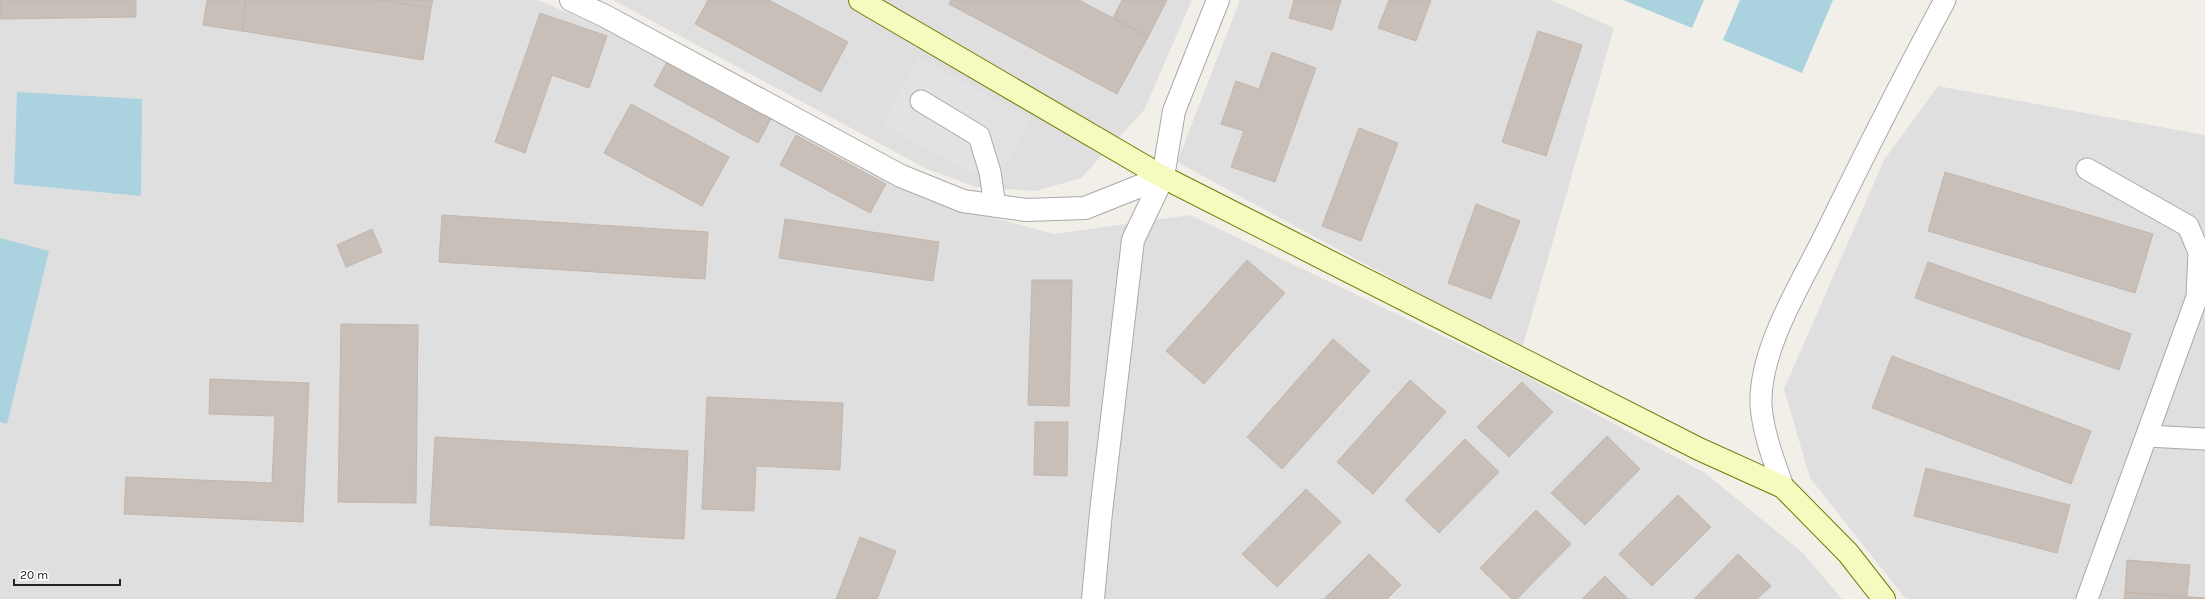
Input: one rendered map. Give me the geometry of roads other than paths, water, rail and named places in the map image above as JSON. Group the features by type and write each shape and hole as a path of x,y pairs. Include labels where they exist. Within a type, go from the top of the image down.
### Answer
{"street":[{"path":"571,0 604,16 901,176 963,201 1026,210 1085,208 1162,177"},
{"path":"860,0 1162,177 1699,449 1784,487 1848,553 1884,599"},
{"path":"1093,599 1101,512 1133,240 1162,177 1174,111 1218,0"}],"lane":[{"path":"1784,487 1767,439 1761,405 1765,371 1773,341 1835,213 1945,0"},
{"path":"921,101 980,136 990,172 995,206"},
{"path":"2087,169 2188,226 2199,252 2197,297 2087,599"},
{"path":"2147,436 2205,439"}],"water":[{"path":"1623,0 1704,0 1692,28"},
{"path":"1740,0 1833,0 1802,73 1723,40"},
{"path":"17,92 142,99 141,196 14,184"},
{"path":"0,238 49,251 7,424 0,422"}]}
